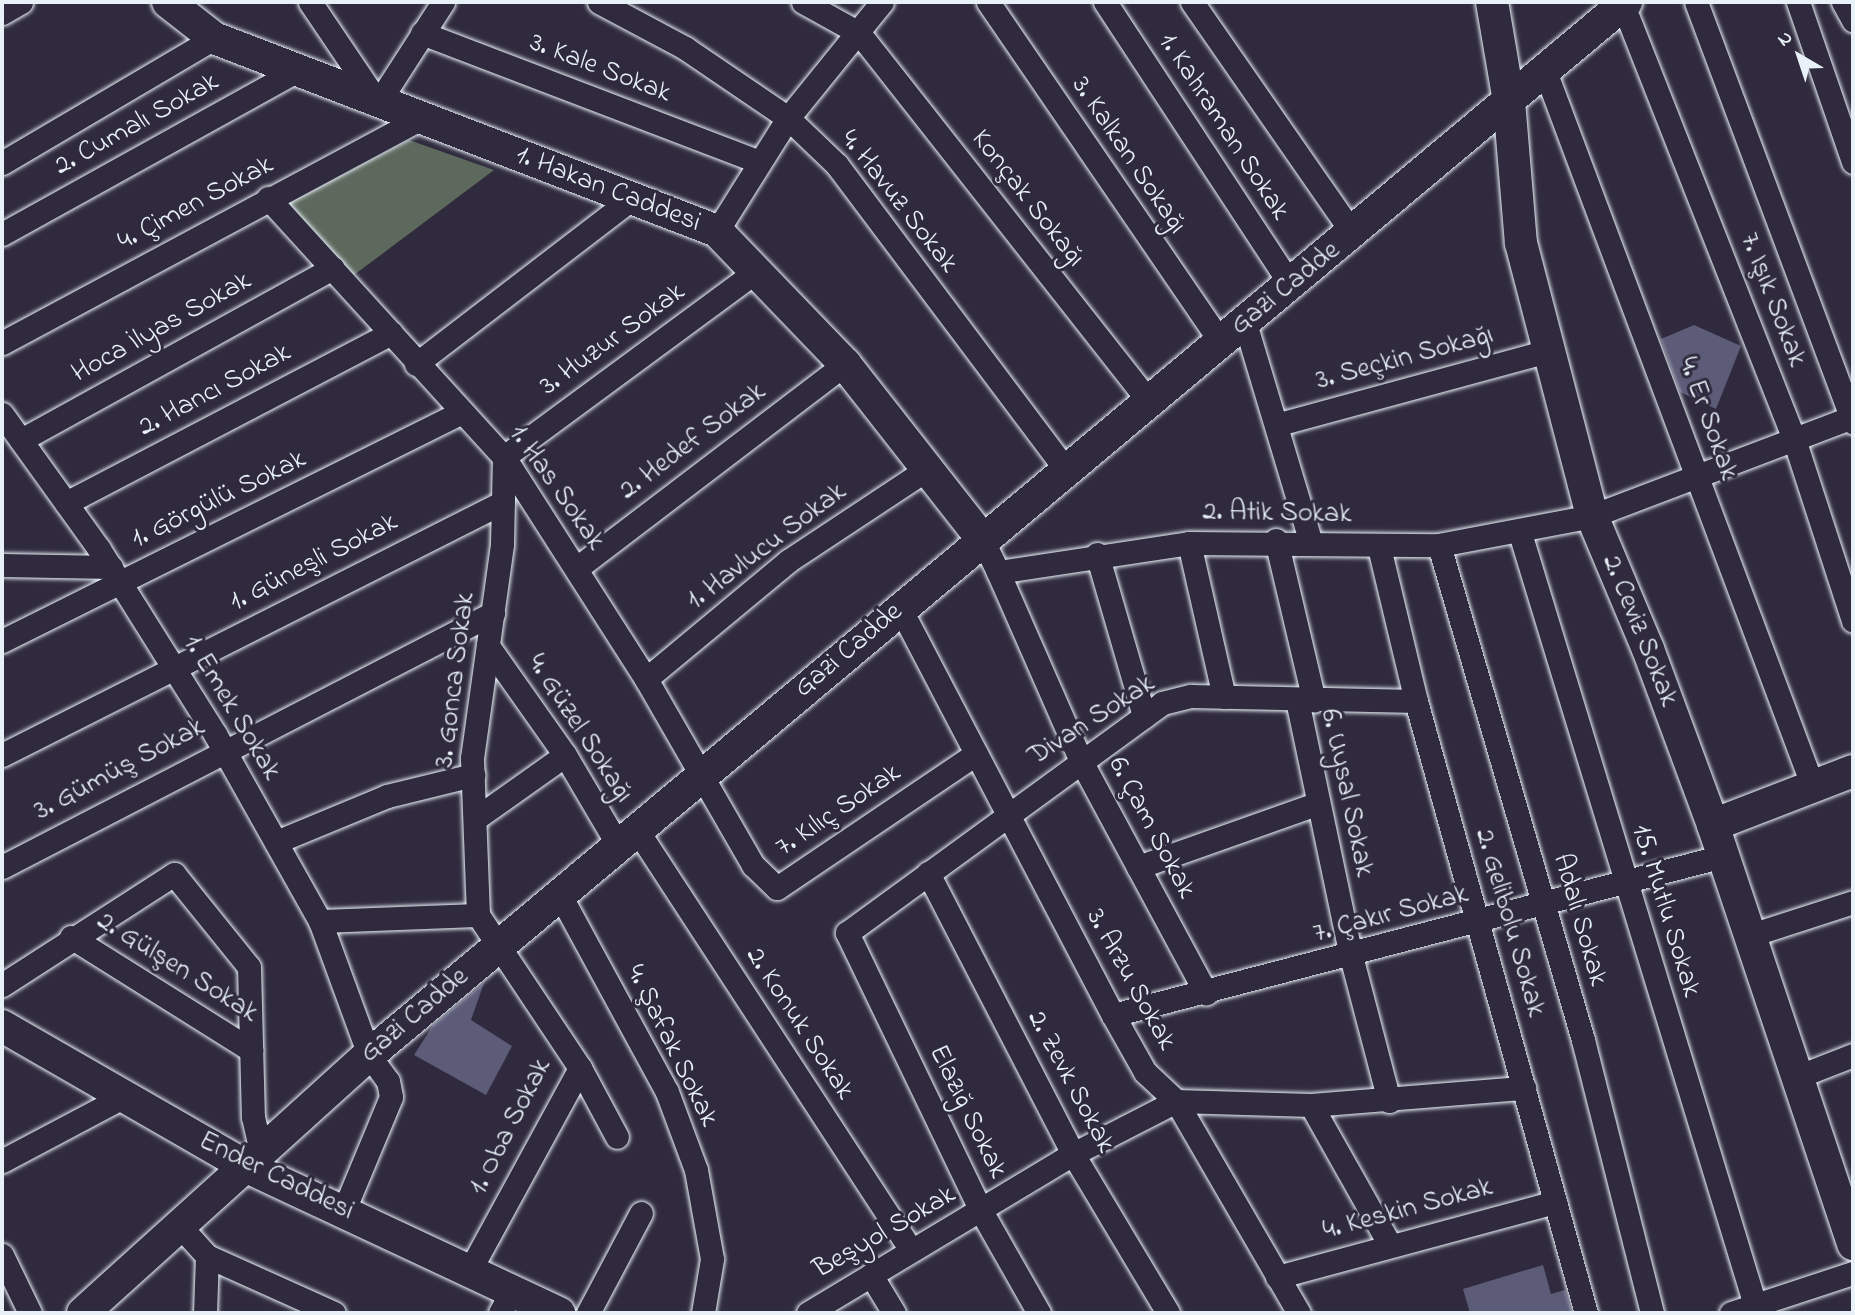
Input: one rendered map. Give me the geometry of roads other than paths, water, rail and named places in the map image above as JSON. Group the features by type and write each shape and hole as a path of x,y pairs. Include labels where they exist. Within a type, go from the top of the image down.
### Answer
{"main road":[{"name":"1. Hakan Caddesi","path":"168,2 214,38 300,69 419,119 717,231 845,364 982,540"},
{"name":"2. Ceviz Sokak","path":"1492,2 1509,101 1521,243 1592,516 1648,649 1713,825 1794,1078 1844,1188 1853,1244"},
{"name":"Gazi Cadde","path":"83,1313 369,1055 900,608 1353,234 1545,71 1614,7"},
{"path":"1713,825 1853,771"},
{"name":"Ender Caddesi","path":"2,1026 123,1097 253,1158 344,1210 471,1268 507,1301 559,1313"}],"street":[{"path":"2,13 21,2"},
{"path":"310,2 378,103 443,2"},
{"name":"4. Havuz Sokak","path":"599,2 685,48 788,118 837,165 1066,470"},
{"path":"803,2 859,33"},
{"path":"717,231 757,161 788,118 882,2"},
{"name":"3. Kalkan Sokağı","path":"988,2 1221,342"},
{"name":"1. Kahraman Sokak","path":"1105,2 1291,285"},
{"path":"1192,2 1353,234"},
{"path":"1696,2 1853,419"},
{"path":"1798,2 1853,162"},
{"path":"1843,2 1853,20"},
{"name":"7. Işık Sokak","path":"1614,7 1794,439 1853,621"},
{"name":"3. Kale Sokak","path":"422,33 757,161"},
{"name":"Konçak Sokağı","path":"859,33 1149,401"},
{"path":"2,163 214,38"},
{"name":"2. Cumalı Sokak","path":"2,234 300,69"},
{"name":"4. Er Sokak","path":"1545,71 1813,787"},
{"name":"4. Çimen Sokak","path":"2,343 419,119"},
{"name":"1. Has Sokak","path":"268,198 416,364 504,457 577,568 703,776"},
{"path":"416,364 631,199"},
{"name":"Hoca İlyas Sokak","path":"21,440 333,268"},
{"name":"3. Huzur Sokak","path":"504,457 756,271"},
{"path":"1245,323 1279,424 1310,540"},
{"name":"2. Hancı Sokak","path":"66,503 391,333"},
{"name":"3. Seçkin Sokağı","path":"1279,424 1547,351"},
{"name":"2. Hedef Sokak","path":"577,568 845,364"},
{"name":"1. Görgülü Sokak","path":"2,641 115,575 462,412"},
{"name":"1. Emek Sokak","path":"2,414 115,575 173,667 223,748 320,921 369,1055 388,1081 391,1097 344,1210"},
{"name":"2. Atik Sokak","path":"998,572 1097,554 1189,542 1310,540 1379,547 1439,545 1520,533 1592,516 1853,419"},
{"name":"3. Gonca Sokak","path":"496,948 478,915 473,775 493,613 503,502 504,457"},
{"name":"1. Havlucu Sokak","path":"646,679 788,561 927,468"},
{"name":"1. Güneşli Sokak","path":"2,755 503,502"},
{"name":"15. Mutlu Sokak","path":"1520,533 1755,1305"},
{"path":"982,540 998,572"},
{"name":"6. Uysal Sokak","path":"1276,540 1305,701 1316,804 1351,956 1389,1101"},
{"path":"1189,542 1224,697"},
{"name":"Adalı Sokak","path":"1439,545 1544,905 1653,1313"},
{"name":"2. Gelibolu Sokak","path":"1379,547 1416,701 1586,1313"},
{"path":"1097,554 1144,716"},
{"path":"2,565 115,575"},
{"name":"6. Çam Sokak","path":"998,572 1081,761 1206,993"},
{"name":"3. Arzu Sokak","path":"900,608 1145,1072 1176,1101 1299,1313"},
{"name":"3. Gümüş Sokak","path":"2,867 223,748 493,613"},
{"name":"4. Güzel Sokağı","path":"488,646 565,755 628,837"},
{"name":"Divan Sokak","path":"847,933 1162,703 1191,696 1305,701 1416,701"},
{"name":"7. Kılıç Sokak","path":"703,776 753,865 777,888 976,754"},
{"path":"475,819 565,755"},
{"path":"276,842 387,796 473,775"},
{"path":"1138,867 1316,804"},
{"name":"2. Konuk Sokak","path":"628,837 911,1250"},
{"name":"7. Çakır Sokak","path":"1113,1015 1351,956 1723,856"},
{"name":"2. Zevk Sokak","path":"928,873 1073,1154 1167,1313"},
{"path":"2,985 71,937 173,874 249,967 253,1158"},
{"name":"4. Şafak Sokak","path":"560,895 667,1092 696,1170 712,1259 703,1313"},
{"path":"1748,936 1853,902"},
{"path":"320,921 478,915"},
{"name":"Elazığ Sokak","path":"847,933 981,1211 1039,1313"},
{"name":"2. Gülşen Sokak","path":"71,937 251,1050"},
{"name":"1. Oba Sokak","path":"471,1268 580,1068 496,948"},
{"path":"1794,1078 1853,1055"},
{"path":"580,1068 617,1137"},
{"path":"1176,1101 1311,1105 1389,1101 1524,1088"},
{"path":"2,1161 123,1097"},
{"name":"Beşyol Sokak","path":"808,1313 1073,1154 1176,1101"},
{"path":"1311,1105 1390,1245"},
{"name":"4. Keskin Sokak","path":"1277,1277 1555,1202"},
{"path":"588,1313 641,1213"},
{"path":"179,1225 207,1256 334,1313"},
{"path":"2,1255 30,1313"},
{"path":"205,1313 207,1256"},
{"path":"1731,1313 1853,1273"},
{"path":"871,1275 894,1313"}]}
